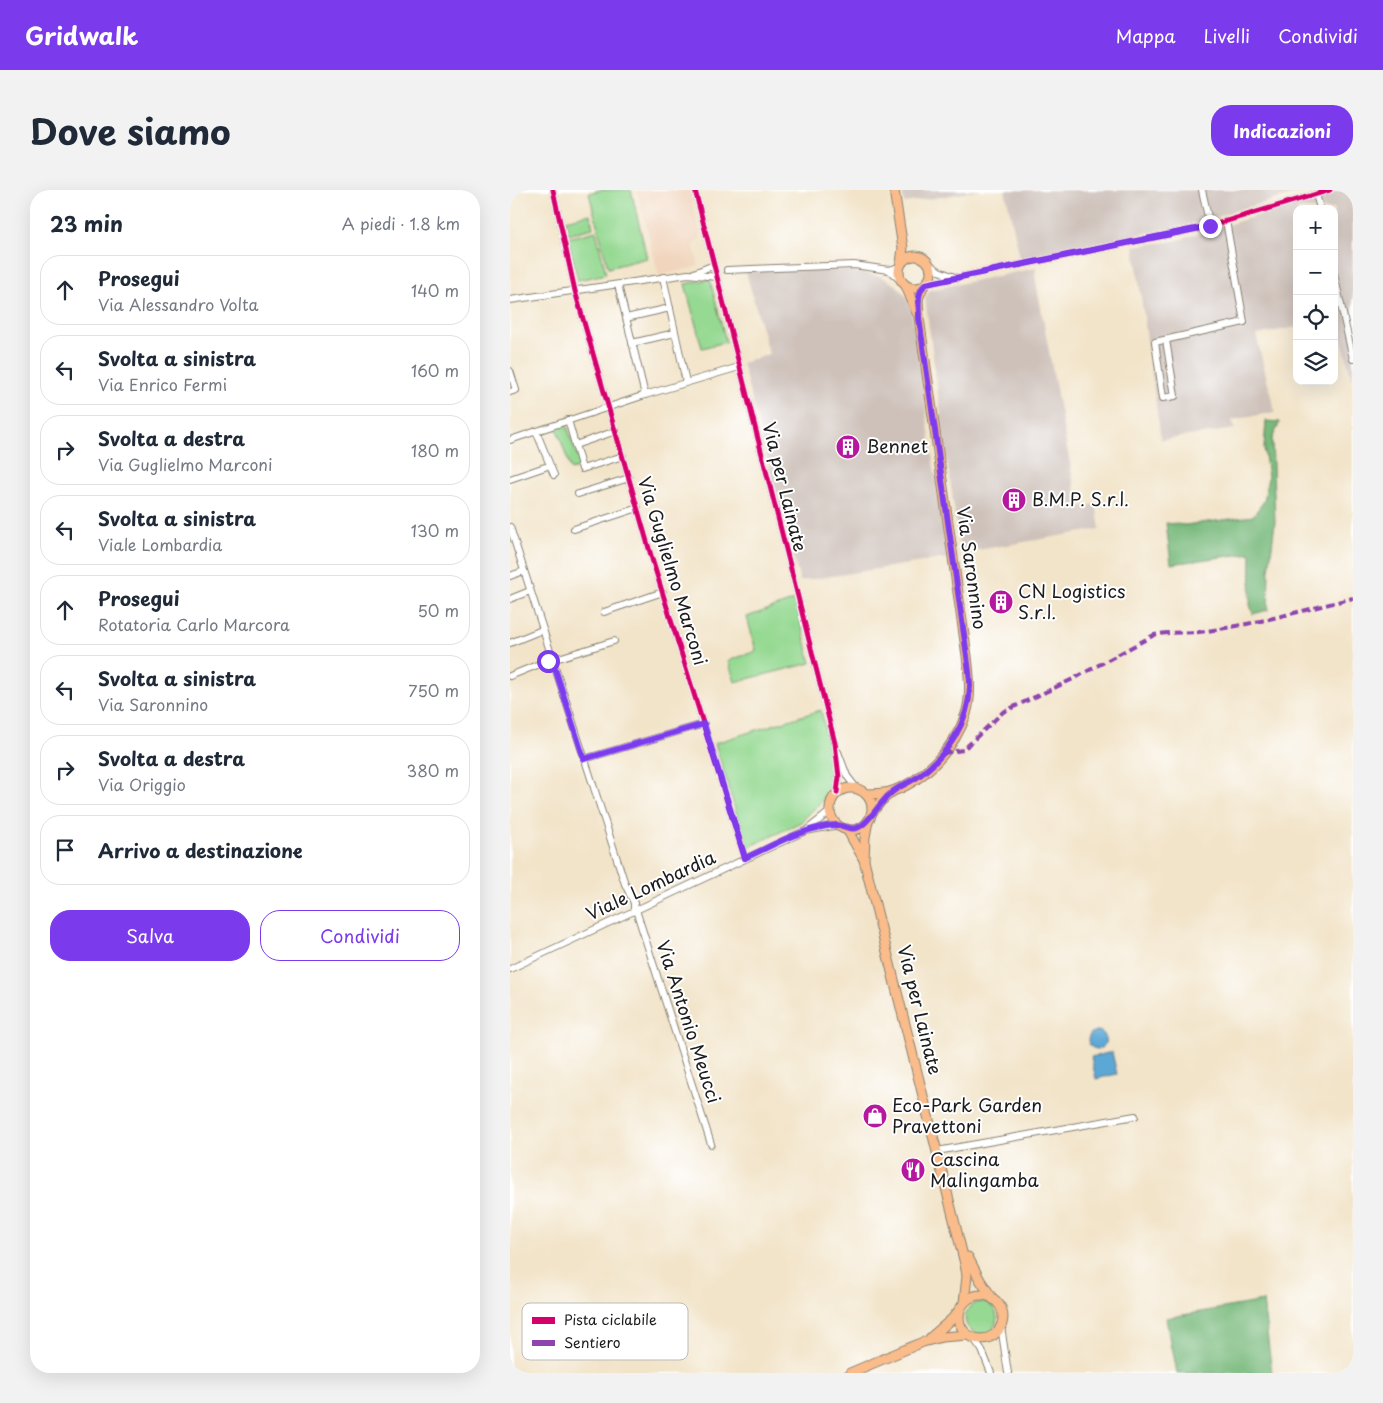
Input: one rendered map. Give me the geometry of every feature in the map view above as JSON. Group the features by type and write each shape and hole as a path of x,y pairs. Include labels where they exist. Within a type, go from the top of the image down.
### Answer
{"main road":[{"path":"894,190 903,248 898,272 903,283 911,288 924,285 931,276 928,263 917,256 906,243 900,228"},
{"path":"900,265 911,256 917,256"},
{"name":"Via Saronnino","path":"903,283 919,318"},
{"name":"Via Saronnino","path":"869,818 881,801 893,791 919,776 934,764 949,747 966,713 970,686 919,318 918,299 924,285"},
{"path":"843,789 856,789 866,794 871,804 869,818 858,828 843,827 831,815 831,802 843,789"},
{"name":"Via Saronnino","path":"866,794 893,791"},
{"name":"Via per Lainate","path":"869,818 864,837 864,860 961,1244"},
{"name":"Via per Lainate","path":"843,827 864,860"},
{"path":"961,1244 973,1268 993,1299"},
{"path":"961,1244 968,1276 959,1316 962,1330 971,1337"},
{"path":"850,1373 923,1342 942,1337 971,1337 980,1340 993,1336 1001,1326 1003,1319 999,1304 988,1296 975,1296 962,1306 946,1326 923,1342"}],"street":[{"name":"Via Guglielmo Marconi","path":"553,190 574,291 663,592 745,858"},
{"name":"Via per Lainate","path":"695,190 835,744 839,777 838,793"},
{"path":"1202,190 1210,226"},
{"path":"924,285 1210,226 1330,190"},
{"path":"1316,194 1319,205"},
{"path":"1166,340 1175,396 1163,398 1155,342 1244,322 1226,221"},
{"path":"928,263 959,279"},
{"path":"693,274 714,265"},
{"path":"728,270 854,265 889,270 900,265"},
{"path":"889,270 903,283"},
{"path":"510,300 663,277 693,274 717,277"},
{"path":"663,277 686,382"},
{"path":"618,285 645,395"},
{"path":"1338,292 1353,360"},
{"path":"626,318 670,308"},
{"path":"632,343 675,333"},
{"path":"510,440 609,406 739,367"},
{"path":"510,371 516,390 510,392"},
{"path":"568,420 582,469 623,456"},
{"path":"536,431 554,475"},
{"path":"575,446 616,431"},
{"path":"510,479 545,466"},
{"path":"578,494 630,478"},
{"path":"574,529 638,508"},
{"name":"Via Antonio Meucci","path":"511,532 625,884 629,904 635,910 711,1144"},
{"path":"510,576 524,571"},
{"path":"510,599 530,591"},
{"path":"604,612 663,592"},
{"path":"510,643 542,630"},
{"path":"510,676 552,660 614,641"},
{"path":"584,759 704,724"},
{"name":"Via per Lainate","path":"835,744 848,776 856,789"},
{"name":"Viale Lombardia","path":"510,970 805,831 828,813 831,802"},
{"name":"Viale Lombardia","path":"805,831 843,827"},
{"path":"937,1151 1135,1116"},
{"path":"1001,1326 1008,1373"},
{"path":"971,1337 982,1350 990,1373"}],"shaded area":[{"path":"637,190 689,190 701,237 693,245 699,266 659,276"},
{"path":"902,190 981,190 904,203"},
{"path":"1005,190 1310,190 1233,211 1202,222 1020,258"},
{"path":"1342,190 1353,190 1353,382 1338,326 1338,205 1293,205 1293,328 1256,335 1275,412 1232,420 1235,429 1161,440 1134,246 1174,241"},
{"path":"1036,268 1035,276 1078,507 1096,504 1100,529 960,553 925,298 930,290"},
{"path":"847,270 880,276 896,285 905,295 910,304 914,328 947,558 800,581 742,363 769,354 746,272"}],"green space":[{"path":"600,190 631,190 647,258 608,268 589,193"},
{"path":"590,214 593,228 568,234 565,220"},
{"path":"596,231 606,274 578,280 568,238"},
{"path":"710,279 726,342 702,348 685,284"},
{"path":"1266,421 1280,422 1272,439 1275,522 1269,571 1268,610 1253,614 1250,605 1251,553 1171,564 1166,523 1185,525 1253,516 1264,501 1268,477 1264,448"},
{"path":"566,423 581,467 571,470 556,426"},
{"path":"795,600 811,663 735,682 728,661 756,651 747,617"},
{"path":"821,710 835,779 822,801 801,822 747,848 715,743"},
{"path":"1263,1301 1272,1373 1177,1373 1166,1318"},
{"path":"981,1302 993,1306 997,1318 993,1330 981,1334 969,1330 965,1318 969,1306"}],"water":[{"path":"1093,1031 1101,1031 1106,1036 1104,1047 1093,1049 1088,1044 1088,1036"},
{"path":"1112,1052 1117,1074 1096,1079 1091,1057"}],"marked path":[{"path":"943,753 963,750 1003,712 1073,679 1154,635 1200,632 1244,625 1353,598"}],"cycle path":[{"path":"553,190 575,291 652,559 745,858"},
{"path":"695,190 835,743 839,777 837,793"},
{"path":"926,284 1210,226 1330,190"}],"place":[{"name":"Bennet","path":"848,447"},
{"name":"B.M.P. S.r.l.","path":"1014,500"},
{"name":"CN Logistics S.r.l.","path":"1001,602"},
{"name":"Eco-Park Garden Pravettoni","path":"875,1116"},
{"name":"Cascina Malingamba","path":"913,1170"}],"route":[{"path":"548,661 552,659 584,759 704,724 745,858 805,831 839,825 842,828 852,829 864,825 881,801 893,791 919,776 934,764 949,747 959,730 969,699 970,686 967,656 919,318 919,293 926,284 959,279 1210,226"}]}
